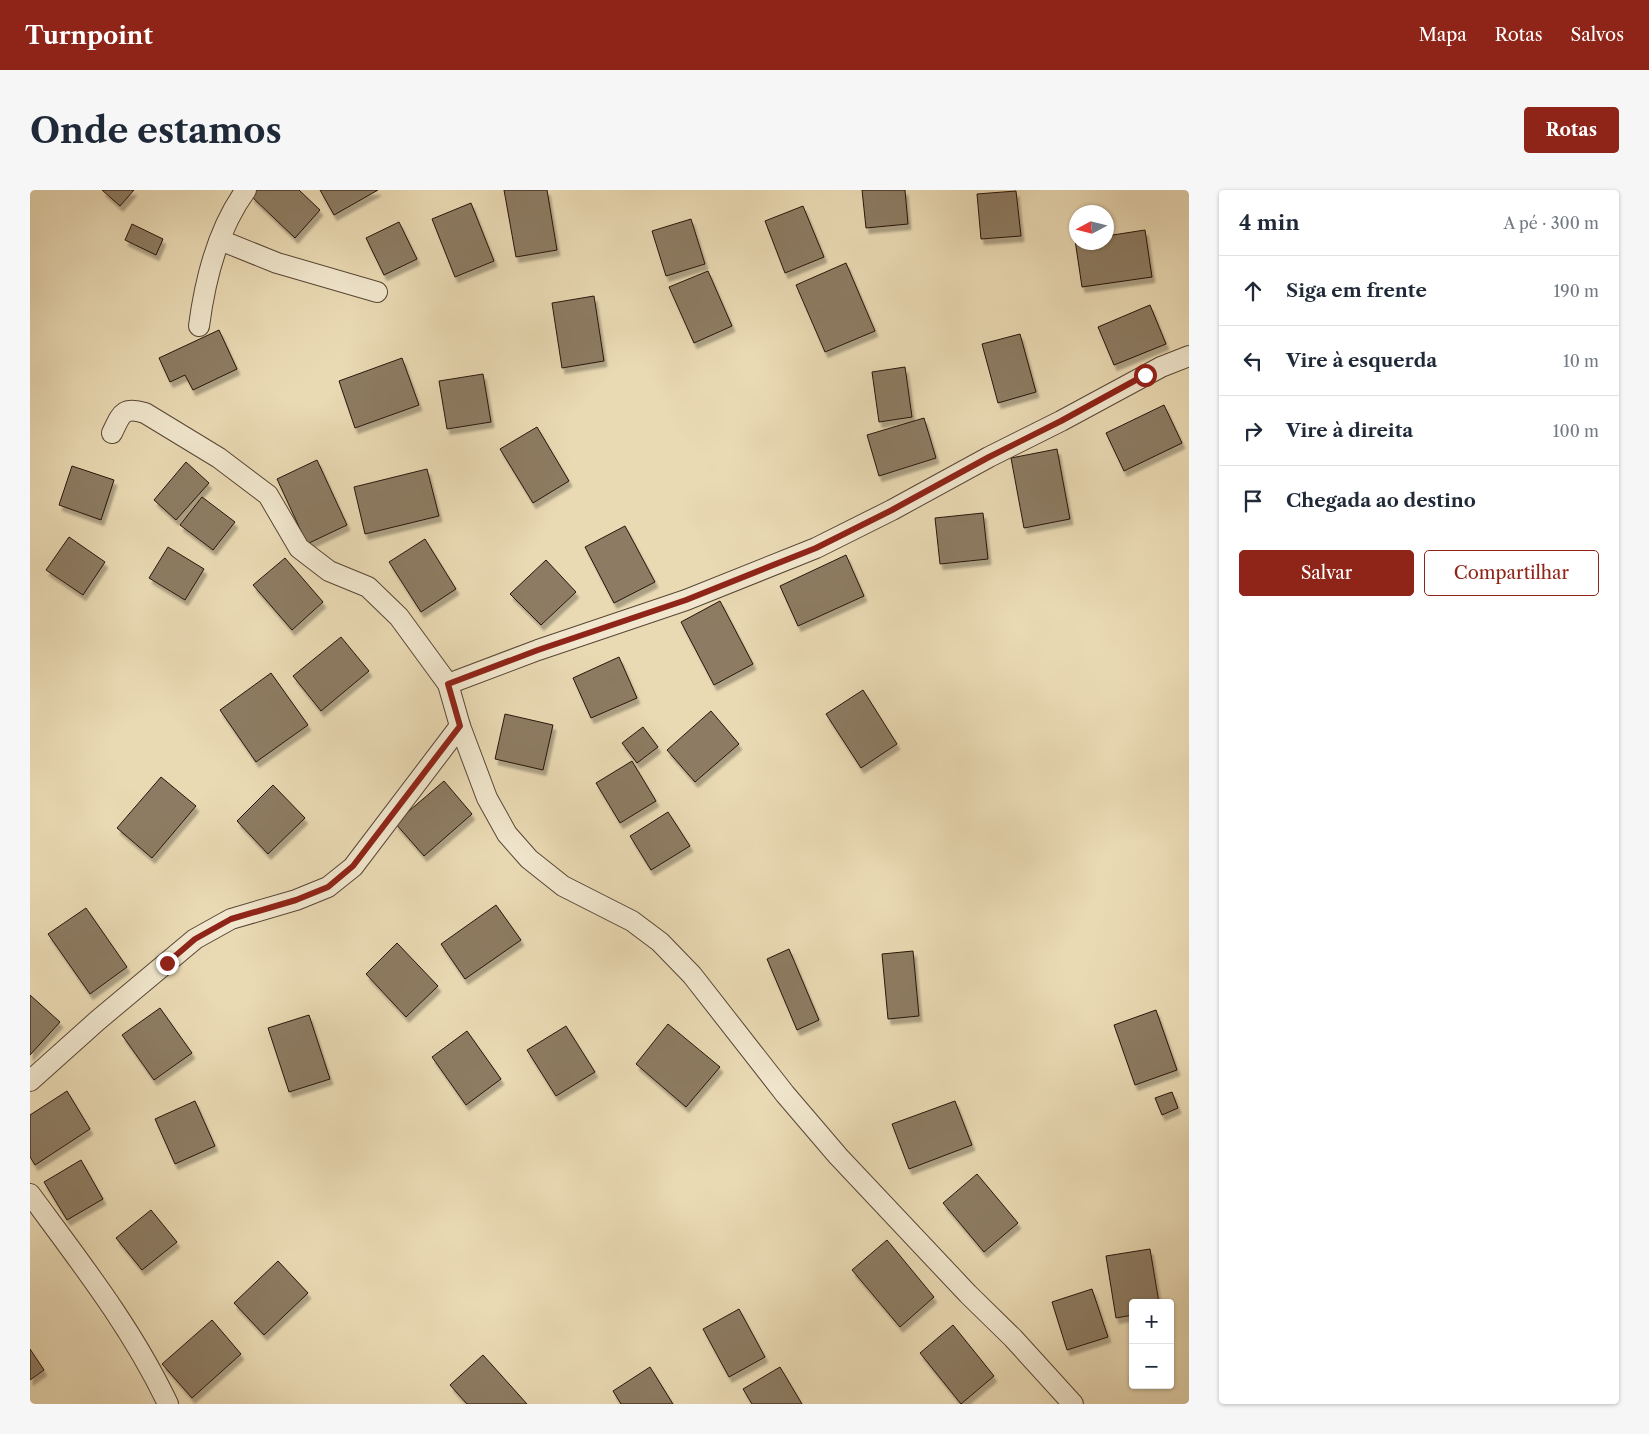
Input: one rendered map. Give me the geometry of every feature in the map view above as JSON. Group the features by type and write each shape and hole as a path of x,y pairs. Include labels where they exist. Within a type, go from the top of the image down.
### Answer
{"street":[{"path":"199,326 210,265 220,240 246,190"},
{"path":"220,240 277,263 377,292"},
{"path":"448,684 538,650 686,600 816,548 892,510 1160,367 1189,356"},
{"path":"112,433 120,416 126,410 134,410 151,416 220,458 268,495 299,548 329,571 368,587 393,611 448,684 460,726 488,798 507,834 529,859 563,886 632,921 660,942 686,968 785,1094 838,1156 968,1294 1014,1338 1073,1404"},
{"path":"30,1081 97,1021 195,939 231,919 296,900 328,887 353,866 460,726"},
{"path":"30,1194 119,1316 154,1375 168,1404"}],"building":[{"path":"102,190 134,190 120,206"},
{"path":"257,190 299,190 320,210 295,238 251,196"},
{"path":"320,190 378,190 334,215"},
{"path":"504,190 547,190 557,250 516,257"},
{"path":"862,190 905,190 908,224 866,228"},
{"path":"1016,191 1021,236 981,239 977,194"},
{"path":"471,203 494,261 455,277 432,219"},
{"path":"803,206 824,257 785,273 765,221"},
{"path":"691,219 705,264 666,276 652,231"},
{"path":"399,222 417,259 384,275 366,238"},
{"path":"132,224 163,239 156,255 125,240"},
{"path":"1145,230 1152,277 1082,287 1076,250 1114,250 1114,235"},
{"path":"846,263 875,331 825,352 796,285"},
{"path":"708,271 732,326 694,343 669,287"},
{"path":"594,296 604,361 562,368 552,303"},
{"path":"1150,305 1166,344 1114,365 1098,327"},
{"path":"219,330 237,369 193,390 185,375 170,382 159,358"},
{"path":"1020,334 1036,392 998,403 982,344"},
{"path":"402,358 419,405 355,428 339,381"},
{"path":"905,367 912,417 879,422 872,372"},
{"path":"483,374 491,422 447,429 439,381"},
{"path":"1164,405 1182,443 1124,471 1106,433"},
{"path":"924,418 936,458 879,476 867,435"},
{"path":"537,427 569,481 533,503 500,449"},
{"path":"1057,449 1070,519 1024,528 1011,458"},
{"path":"317,460 347,525 307,544 277,479"},
{"path":"186,462 209,483 176,520 154,500"},
{"path":"72,466 114,480 101,520 59,505"},
{"path":"427,469 439,516 365,534 354,487"},
{"path":"202,497 235,522 213,550 180,525"},
{"path":"983,513 988,559 940,564 935,518"},
{"path":"625,526 655,582 614,603 585,547"},
{"path":"69,537 105,562 83,595 46,570"},
{"path":"425,539 456,589 421,612 389,562"},
{"path":"168,547 204,569 185,600 149,578"},
{"path":"846,555 864,596 798,626 780,586"},
{"path":"285,558 323,602 292,630 253,585"},
{"path":"546,560 576,592 541,625 510,594"},
{"path":"720,601 753,664 714,685 681,622"},
{"path":"341,637 369,671 321,711 293,676"},
{"path":"619,657 637,698 591,718 573,678"},
{"path":"271,673 308,725 256,762 220,710"},
{"path":"863,690 897,744 861,768 826,714"},
{"path":"711,711 739,744 695,782 667,750"},
{"path":"505,714 553,725 543,770 495,759"},
{"path":"643,727 658,747 637,763 622,743"},
{"path":"632,761 656,801 620,823 596,783"},
{"path":"161,777 196,806 152,858 117,828"},
{"path":"444,781 472,814 424,856 395,823"},
{"path":"273,785 305,818 268,854 237,821"},
{"path":"668,812 690,846 651,870 630,836"},
{"path":"496,905 521,940 465,979 441,944"},
{"path":"86,908 127,967 90,994 48,934"},
{"path":"397,943 438,986 406,1017 366,974"},
{"path":"789,949 819,1020 797,1030 767,959"},
{"path":"913,951 919,1016 888,1019 882,954"},
{"path":"30,995 60,1022 30,1055"},
{"path":"160,1008 192,1053 154,1080 122,1035"},
{"path":"1156,1010 1177,1070 1135,1085 1114,1025"},
{"path":"309,1015 330,1079 289,1092 268,1028"},
{"path":"668,1024 720,1067 686,1107 636,1064"},
{"path":"566,1026 595,1072 556,1096 527,1050"},
{"path":"467,1031 501,1079 466,1105 432,1057"},
{"path":"67,1091 90,1129 35,1165 30,1157 30,1115"},
{"path":"1172,1092 1178,1108 1162,1115 1155,1098"},
{"path":"195,1101 215,1146 175,1164 155,1119"},
{"path":"955,1101 972,1145 909,1169 892,1124"},
{"path":"81,1160 103,1199 67,1220 44,1182"},
{"path":"977,1174 1018,1223 984,1252 943,1203"},
{"path":"151,1210 177,1242 142,1270 116,1238"},
{"path":"887,1240 934,1297 900,1327 852,1270"},
{"path":"1150,1249 1158,1299 1129,1299 1129,1316 1116,1318 1106,1256"},
{"path":"278,1261 308,1293 264,1335 234,1303"},
{"path":"1092,1289 1108,1337 1067,1350 1052,1302"},
{"path":"739,1309 765,1357 729,1377 703,1329"},
{"path":"212,1320 241,1354 192,1398 162,1364"},
{"path":"953,1325 994,1376 961,1404 920,1353"},
{"path":"30,1349 44,1370 30,1380"},
{"path":"483,1355 527,1404 467,1404 450,1385"},
{"path":"650,1367 673,1404 621,1404 613,1391"},
{"path":"780,1367 802,1404 752,1404 743,1389"}],"route":[{"path":"167,963 195,939 231,919 296,900 328,887 353,866 460,726 448,684 538,650 686,600 816,548 892,510 1145,375"}]}
